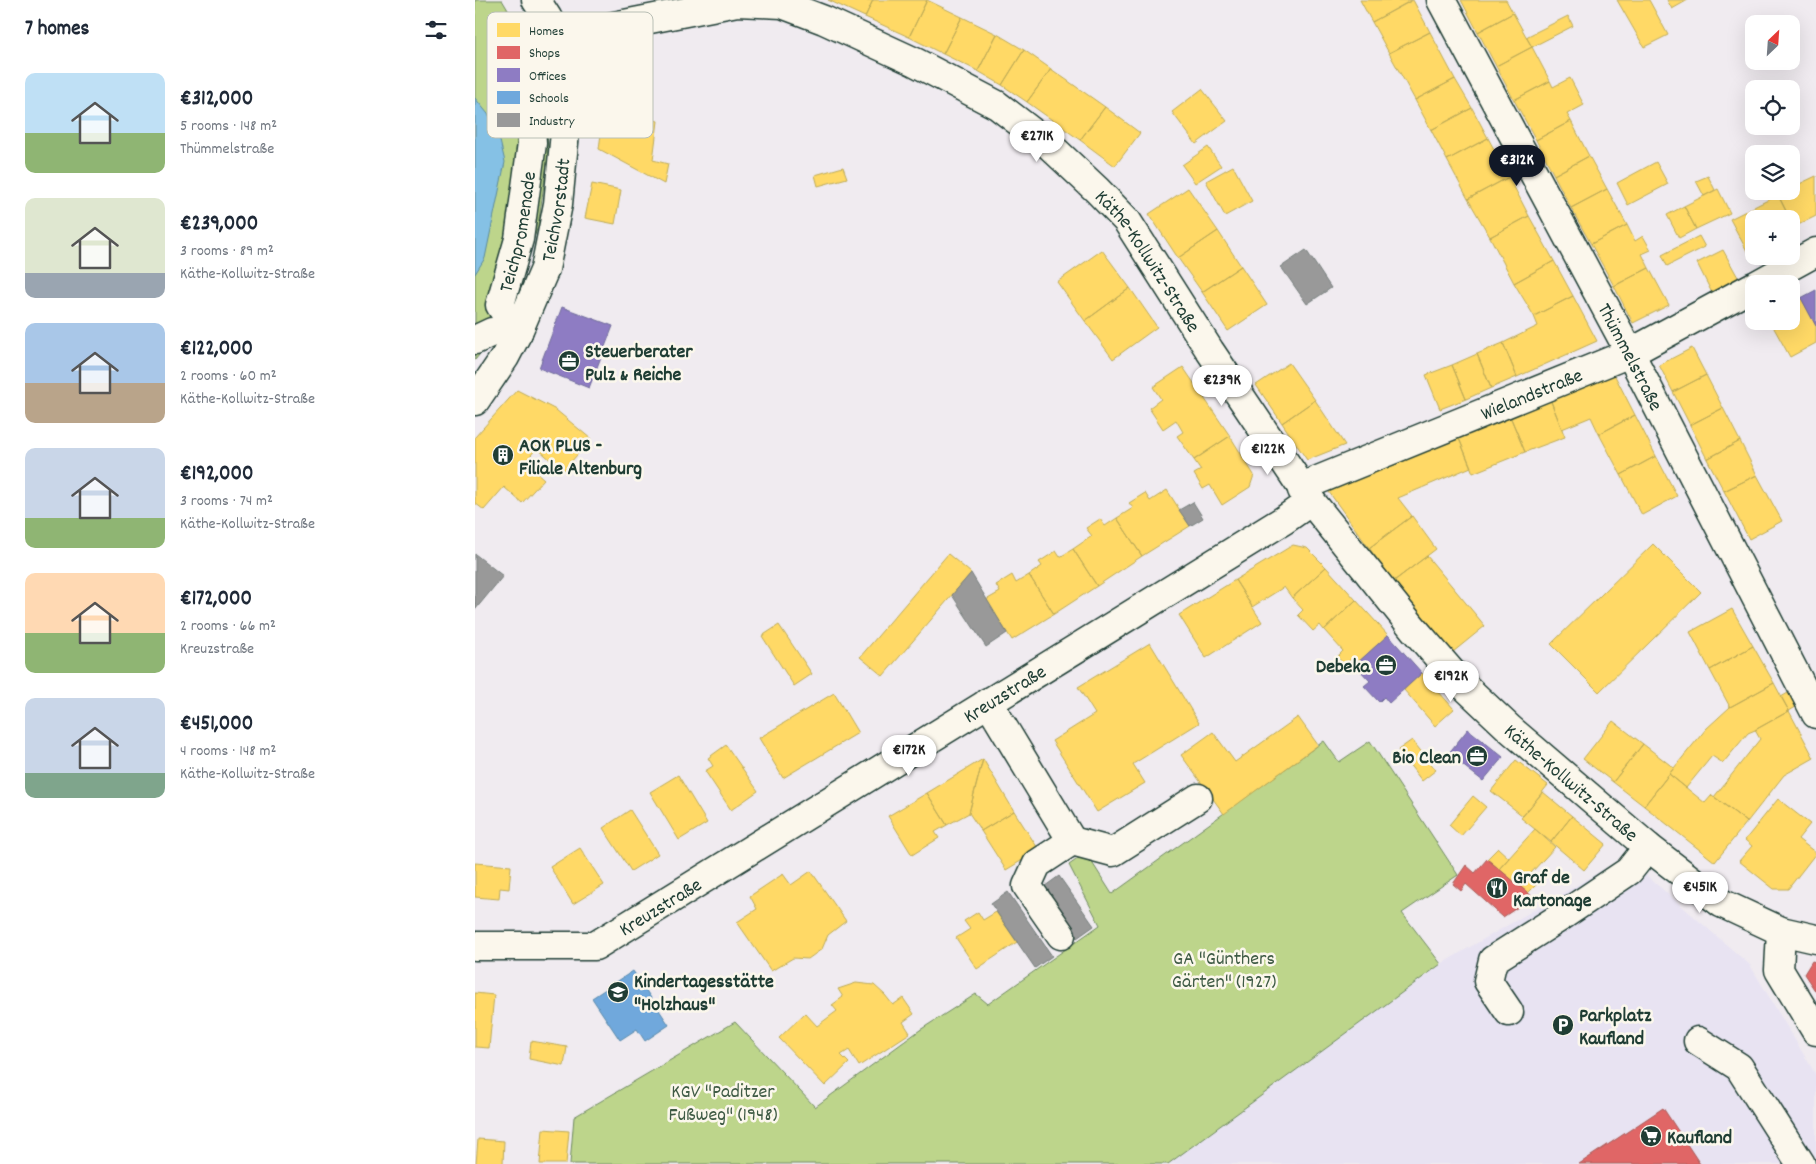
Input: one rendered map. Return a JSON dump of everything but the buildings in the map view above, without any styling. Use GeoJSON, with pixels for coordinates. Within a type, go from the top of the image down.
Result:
{"type":"FeatureCollection","features":[{"type":"Feature","properties":{"kind":"street","name":"Teichvorstadt"},"geometry":{"type":"LineString","coordinates":[[536,0],[544,12]]}},
{"type":"Feature","properties":{"kind":"street","name":"Thümmelstraße"},"geometry":{"type":"LineString","coordinates":[[1441,0],[1630,353],[1816,714]]}},
{"type":"Feature","properties":{"kind":"street","name":"Käthe-Kollwitz-Straße"},"geometry":{"type":"LineString","coordinates":[[653,18],[737,1],[782,4],[824,20],[915,62],[997,105],[1049,145],[1097,190],[1127,222],[1307,495],[1413,628],[1459,682],[1510,729],[1649,847],[1721,903],[1781,931],[1816,939]]}},
{"type":"Feature","properties":{"kind":"street","name":"Teichpromenade"},"geometry":{"type":"LineString","coordinates":[[518,332],[500,306],[519,239],[531,138]]}},
{"type":"Feature","properties":{"kind":"street","name":"Teichvorstadt"},"geometry":{"type":"LineString","coordinates":[[475,401],[505,357],[518,332],[545,268],[558,204],[564,138]]}},
{"type":"Feature","properties":{"kind":"street"},"geometry":{"type":"LineString","coordinates":[[1774,275],[1816,252]]}},
{"type":"Feature","properties":{"kind":"street","name":"Wielandstraße"},"geometry":{"type":"LineString","coordinates":[[1307,495],[1318,480],[1630,353],[1745,291]]}},
{"type":"Feature","properties":{"kind":"street"},"geometry":{"type":"LineString","coordinates":[[475,340],[492,332],[518,332]]}},
{"type":"Feature","properties":{"kind":"street","name":"Kreuzstraße"},"geometry":{"type":"LineString","coordinates":[[475,946],[595,946],[1284,520],[1307,495]]}},
{"type":"Feature","properties":{"kind":"street"},"geometry":{"type":"LineString","coordinates":[[988,702],[1072,841],[1113,852],[1198,798]]}},
{"type":"Feature","properties":{"kind":"street"},"geometry":{"type":"LineString","coordinates":[[1061,935],[1027,886],[1037,864],[1072,841]]}},
{"type":"Feature","properties":{"kind":"street"},"geometry":{"type":"LineString","coordinates":[[1509,1012],[1488,981],[1493,960],[1629,871],[1649,847]]}},
{"type":"Feature","properties":{"kind":"street"},"geometry":{"type":"LineString","coordinates":[[1781,931],[1779,970],[1816,1031]]}},
{"type":"Feature","properties":{"kind":"street"},"geometry":{"type":"LineString","coordinates":[[1698,1041],[1739,1067],[1801,1164]]}},
{"type":"Feature","properties":{"kind":"shaded area","name":"Parkplatz Kaufland"},"geometry":{"type":"Polygon","coordinates":[[[1625,857],[1750,965],[1816,1075],[1816,1164],[1168,1164],[1441,964],[1625,857]]]}},
{"type":"Feature","properties":{"kind":"green space"},"geometry":{"type":"Polygon","coordinates":[[[475,0],[502,0],[509,12],[487,12],[487,138],[547,138],[548,156],[538,226],[506,322],[475,360],[475,0]]]}},
{"type":"Feature","properties":{"kind":"green space","name":"GA \"Günthers Gärten\" (1927)"},"geometry":{"type":"Polygon","coordinates":[[[1324,741],[1339,762],[1370,741],[1458,875],[1402,913],[1441,964],[1168,1164],[570,1164],[574,1117],[735,1022],[815,1107],[920,1030],[976,994],[988,1004],[1100,925],[1069,865],[1086,853],[1112,894],[1324,741]]]}},
{"type":"Feature","properties":{"kind":"water"},"geometry":{"type":"Polygon","coordinates":[[[475,98],[487,113],[487,138],[499,138],[505,162],[485,258],[475,274],[475,98]]]}},
{"type":"Feature","properties":{"kind":"place","name":"Steuerberater Pulz & Reiche"},"geometry":{"type":"Point","coordinates":[569,361]}},
{"type":"Feature","properties":{"kind":"place","name":"AOK PLUS - Filiale Altenburg"},"geometry":{"type":"Point","coordinates":[503,455]}},
{"type":"Feature","properties":{"kind":"place","name":"Debeka"},"geometry":{"type":"Point","coordinates":[1386,665]}},
{"type":"Feature","properties":{"kind":"place","name":"Bio Clean"},"geometry":{"type":"Point","coordinates":[1477,756]}},
{"type":"Feature","properties":{"kind":"place","name":"Graf de Kartonage"},"geometry":{"type":"Point","coordinates":[1497,888]}},
{"type":"Feature","properties":{"kind":"place","name":"Kindertagesstätte \"Holzhaus\""},"geometry":{"type":"Point","coordinates":[618,992]}},
{"type":"Feature","properties":{"kind":"place","name":"Parkplatz Kaufland"},"geometry":{"type":"Point","coordinates":[1563,1025]}},
{"type":"Feature","properties":{"kind":"place","name":"Kaufland"},"geometry":{"type":"Point","coordinates":[1651,1136]}},
{"type":"Feature","properties":{"kind":"park label","name":"KGV \"Paditzer Fußweg\" (1948)"},"geometry":{"type":"Point","coordinates":[723,1102]}}]}
